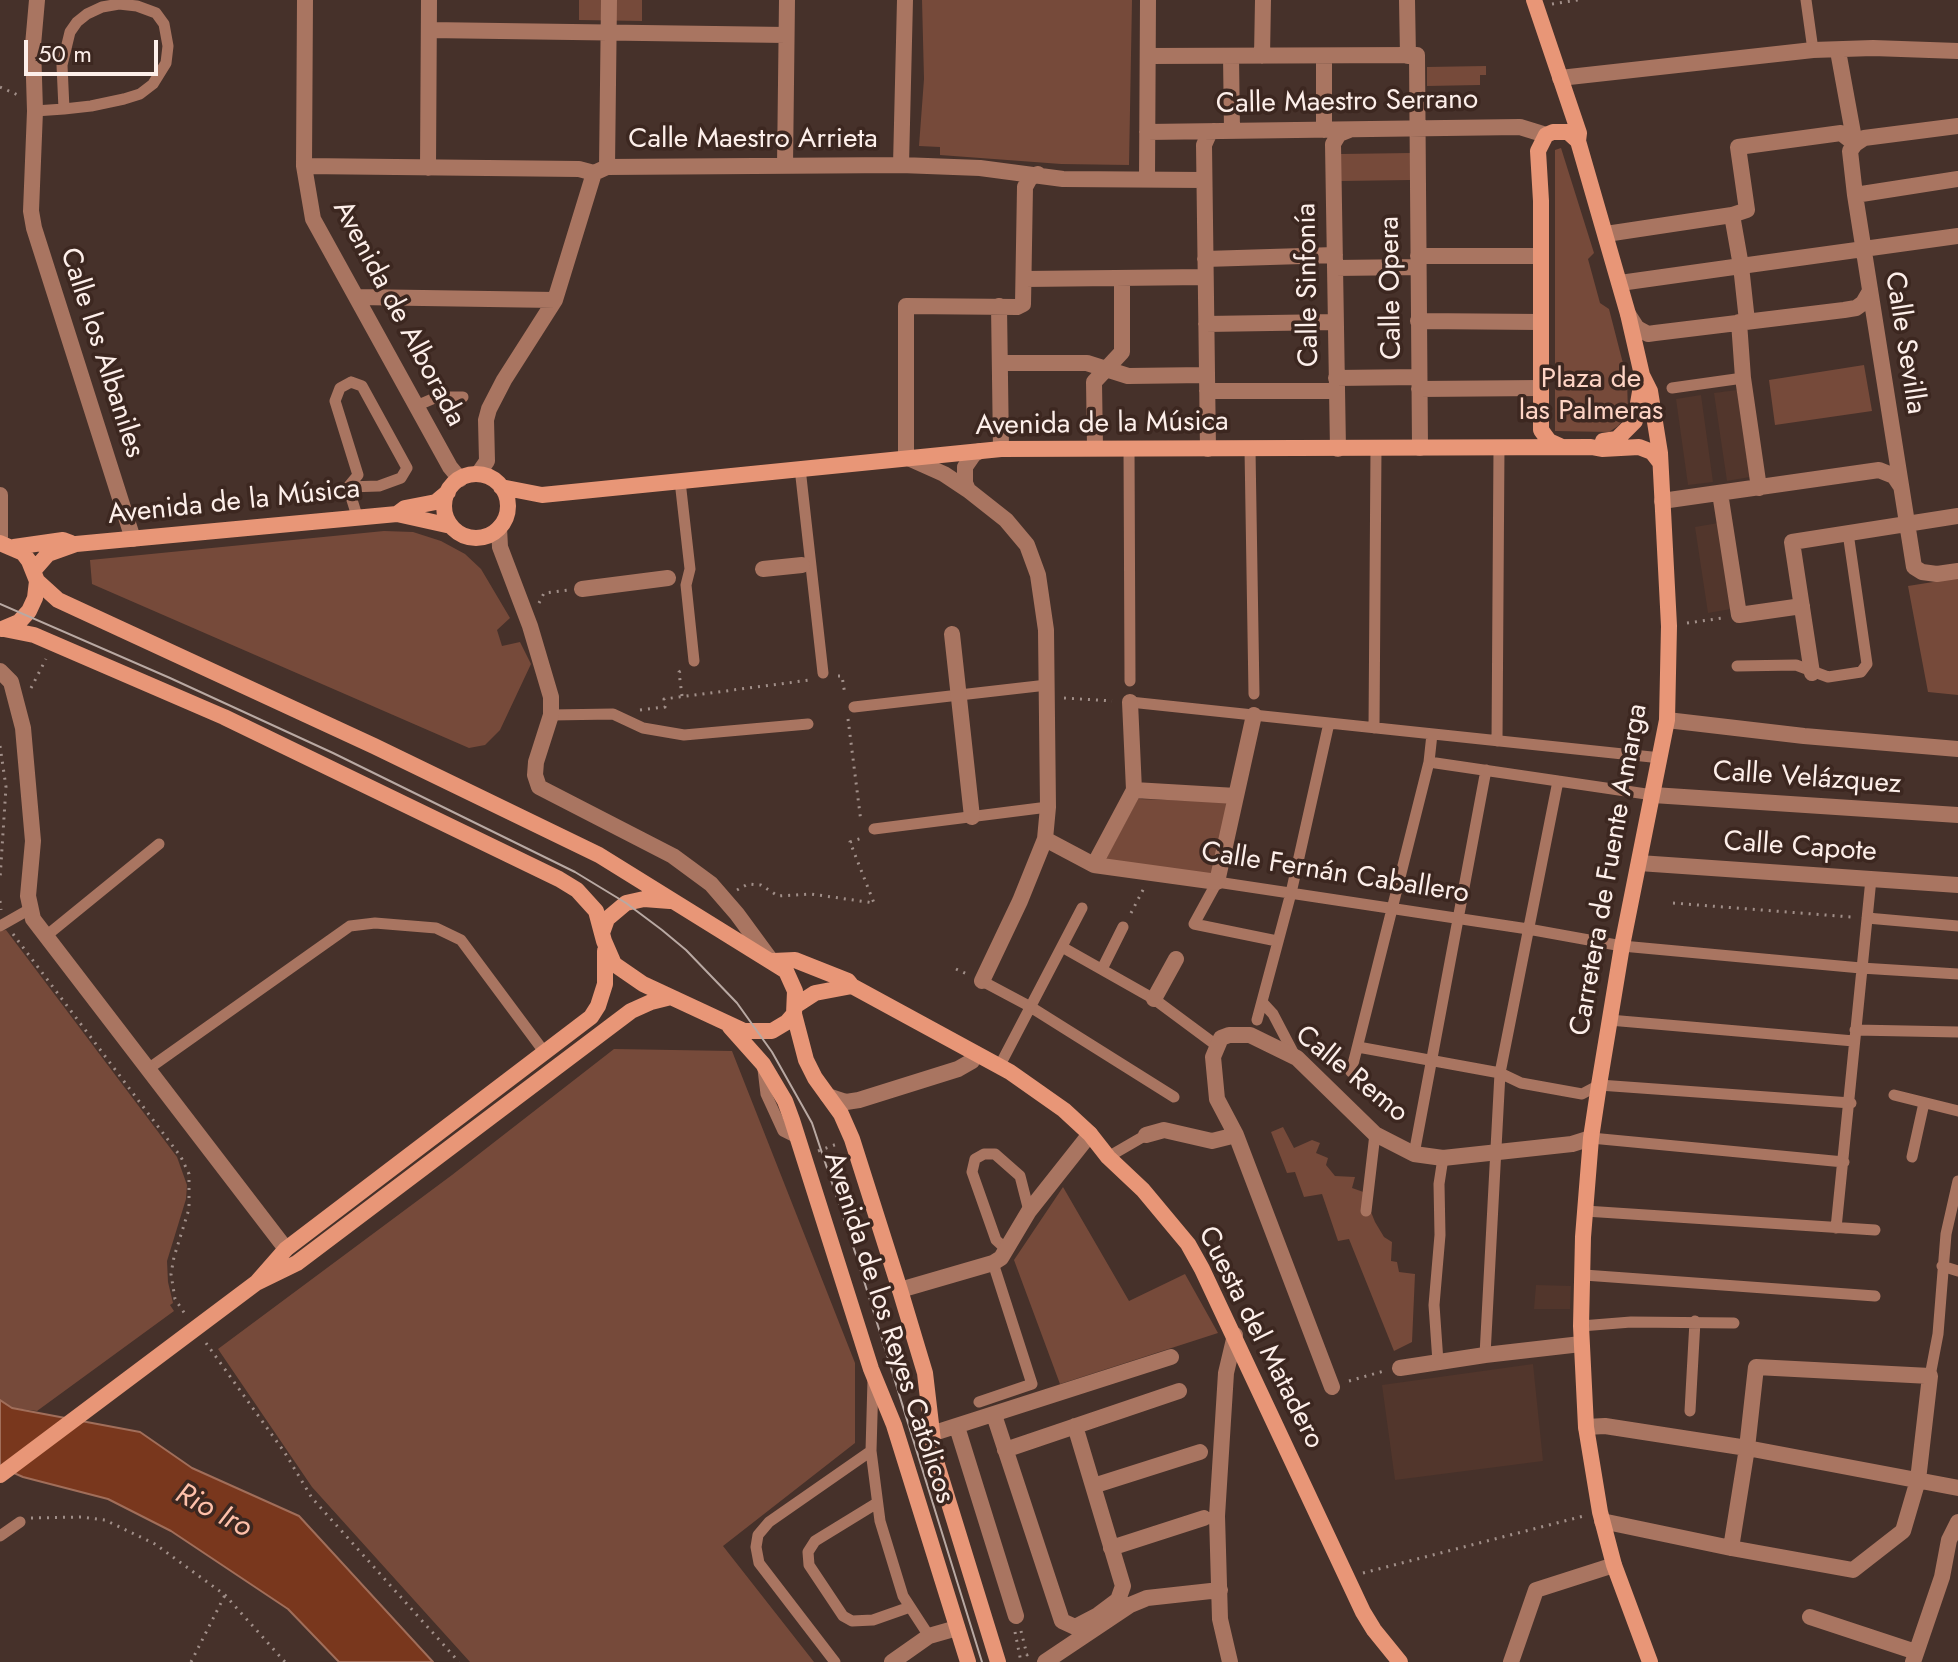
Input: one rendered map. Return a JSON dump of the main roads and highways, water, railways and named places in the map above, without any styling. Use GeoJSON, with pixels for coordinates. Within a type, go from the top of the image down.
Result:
{"type":"FeatureCollection","features":[{"type":"Feature","properties":{"kind":"water","name":"Rio Iro"},"geometry":{"type":"Polygon","coordinates":[[[0,1400],[12,1408],[140,1432],[192,1468],[299,1516],[433,1662],[339,1662],[288,1609],[171,1531],[108,1499],[23,1477],[0,1467],[0,1400]]]}},
{"type":"Feature","properties":{"kind":"tram line"},"geometry":{"type":"LineString","coordinates":[[0,604],[333,753],[575,872],[626,903],[662,930],[686,950],[737,1003],[772,1052],[812,1123],[982,1662]]}},
{"type":"Feature","properties":{"kind":"park label","name":"Plaza de las Palmeras"},"geometry":{"type":"Point","coordinates":[1591,396]}}]}
